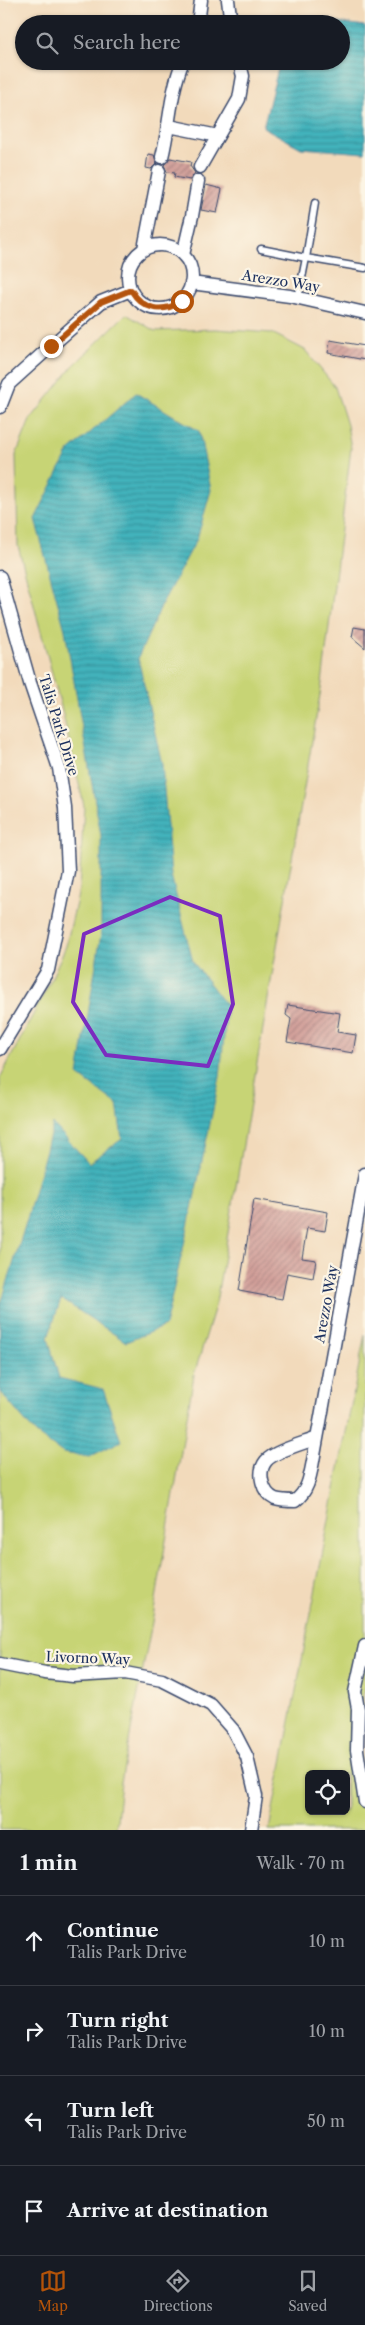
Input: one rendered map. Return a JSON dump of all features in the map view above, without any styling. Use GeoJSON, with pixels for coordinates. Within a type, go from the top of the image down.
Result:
{"type":"FeatureCollection","features":[{"type":"Feature","properties":{"kind":"street"},"geometry":{"type":"LineString","coordinates":[[199,15],[201,0]]}},
{"type":"Feature","properties":{"kind":"street"},"geometry":{"type":"LineString","coordinates":[[228,0],[230,15]]}},
{"type":"Feature","properties":{"kind":"street"},"geometry":{"type":"LineString","coordinates":[[162,157],[169,126],[175,81],[179,70]]}},
{"type":"Feature","properties":{"kind":"street"},"geometry":{"type":"LineString","coordinates":[[200,167],[239,99],[243,76],[241,70]]}},
{"type":"Feature","properties":{"kind":"street"},"geometry":{"type":"LineString","coordinates":[[169,126],[218,136]]}},
{"type":"Feature","properties":{"kind":"street"},"geometry":{"type":"LineString","coordinates":[[144,250],[159,170]]}},
{"type":"Feature","properties":{"kind":"street"},"geometry":{"type":"LineString","coordinates":[[183,255],[198,181]]}},
{"type":"Feature","properties":{"kind":"street"},"geometry":{"type":"LineString","coordinates":[[154,246],[164,246],[174,249],[183,255],[189,263],[191,283],[188,293],[182,301],[164,309],[144,305],[136,299],[131,290],[129,272],[137,255],[154,246]]}},
{"type":"Feature","properties":{"kind":"street","name":"Arezzo Way"},"geometry":{"type":"LineString","coordinates":[[191,283],[298,298],[365,313]]}},
{"type":"Feature","properties":{"kind":"street"},"geometry":{"type":"LineString","coordinates":[[0,407],[8,384],[101,302],[131,290]]}},
{"type":"Feature","properties":{"kind":"street","name":"Talis Park Drive"},"geometry":{"type":"LineString","coordinates":[[0,577],[30,683],[59,768],[65,808],[68,871],[48,970],[0,1049]]}},
{"type":"Feature","properties":{"kind":"street","name":"Arezzo Way"},"geometry":{"type":"LineString","coordinates":[[317,1438],[276,1454],[266,1461],[262,1471],[262,1481],[267,1492],[274,1498],[295,1501],[303,1495],[308,1485],[317,1438],[365,1174]]}},
{"type":"Feature","properties":{"kind":"street"},"geometry":{"type":"LineString","coordinates":[[365,1646],[354,1692],[358,1709],[357,1750],[365,1802]]}},
{"type":"Feature","properties":{"kind":"street","name":"Livorno Way"},"geometry":{"type":"LineString","coordinates":[[0,1664],[45,1673],[73,1676],[125,1673],[162,1680],[211,1705],[233,1730],[247,1757],[256,1796],[251,1830]]}},
{"type":"Feature","properties":{"kind":"street"},"geometry":{"type":"LineString","coordinates":[[358,1709],[365,1695]]}},
{"type":"Feature","properties":{"kind":"lane"},"geometry":{"type":"LineString","coordinates":[[298,298],[315,204]]}},
{"type":"Feature","properties":{"kind":"lane"},"geometry":{"type":"LineString","coordinates":[[261,249],[365,268]]}},
{"type":"Feature","properties":{"kind":"highlighted area"},"geometry":{"type":"Polygon","coordinates":[[[170,897],[220,916],[233,1004],[208,1066],[106,1055],[73,1002],[84,934],[170,897]]]}},
{"type":"Feature","properties":{"kind":"green space"},"geometry":{"type":"Polygon","coordinates":[[[126,314],[155,331],[215,329],[272,333],[305,350],[335,387],[347,425],[351,448],[322,683],[216,1303],[194,1375],[153,1617],[121,1782],[116,1830],[0,1830],[0,1078],[48,986],[66,946],[79,890],[84,806],[62,710],[18,546],[16,455],[30,420],[73,366],[126,314]]]}},
{"type":"Feature","properties":{"kind":"green space"},"geometry":{"type":"Polygon","coordinates":[[[365,1334],[365,1691],[363,1694],[359,1746],[365,1800],[365,1830],[269,1830],[365,1334]]]}},
{"type":"Feature","properties":{"kind":"water"},"geometry":{"type":"Polygon","coordinates":[[[350,24],[365,26],[365,153],[301,148],[263,127],[278,70],[350,70],[350,24]]]}},
{"type":"Feature","properties":{"kind":"water"},"geometry":{"type":"Polygon","coordinates":[[[136,393],[199,431],[211,490],[197,539],[164,600],[138,658],[162,764],[171,875],[193,962],[227,1006],[220,1077],[165,1326],[126,1342],[61,1299],[48,1338],[59,1378],[103,1389],[121,1441],[89,1457],[63,1453],[36,1434],[0,1392],[0,1307],[53,1124],[89,1163],[122,1139],[117,1104],[78,1075],[101,934],[101,836],[65,630],[35,519],[69,451],[136,393]]]}},
{"type":"Feature","properties":{"kind":"building"},"geometry":{"type":"Polygon","coordinates":[[[148,154],[154,155],[157,163],[151,169],[146,168],[148,154]]]}},
{"type":"Feature","properties":{"kind":"building"},"geometry":{"type":"Polygon","coordinates":[[[170,158],[191,162],[190,166],[195,173],[190,180],[174,177],[175,173],[167,172],[164,165],[170,158]]]}},
{"type":"Feature","properties":{"kind":"building"},"geometry":{"type":"Polygon","coordinates":[[[206,185],[222,189],[217,213],[201,210],[206,185]]]}},
{"type":"Feature","properties":{"kind":"building"},"geometry":{"type":"Polygon","coordinates":[[[330,340],[365,346],[365,360],[328,353],[330,340]]]}},
{"type":"Feature","properties":{"kind":"building"},"geometry":{"type":"Polygon","coordinates":[[[354,627],[365,629],[365,648],[352,637],[354,627]]]}},
{"type":"Feature","properties":{"kind":"building"},"geometry":{"type":"Polygon","coordinates":[[[288,1005],[340,1013],[337,1032],[356,1035],[353,1053],[287,1042],[291,1019],[286,1015],[288,1005]]]}},
{"type":"Feature","properties":{"kind":"building"},"geometry":{"type":"Polygon","coordinates":[[[254,1199],[328,1212],[325,1231],[307,1228],[302,1258],[316,1260],[313,1278],[287,1273],[282,1299],[239,1291],[254,1199]]]}},
{"type":"Feature","properties":{"kind":"route"},"geometry":{"type":"LineString","coordinates":[[51,346],[101,302],[131,290],[136,299],[153,309],[164,309],[182,301]]}}]}
